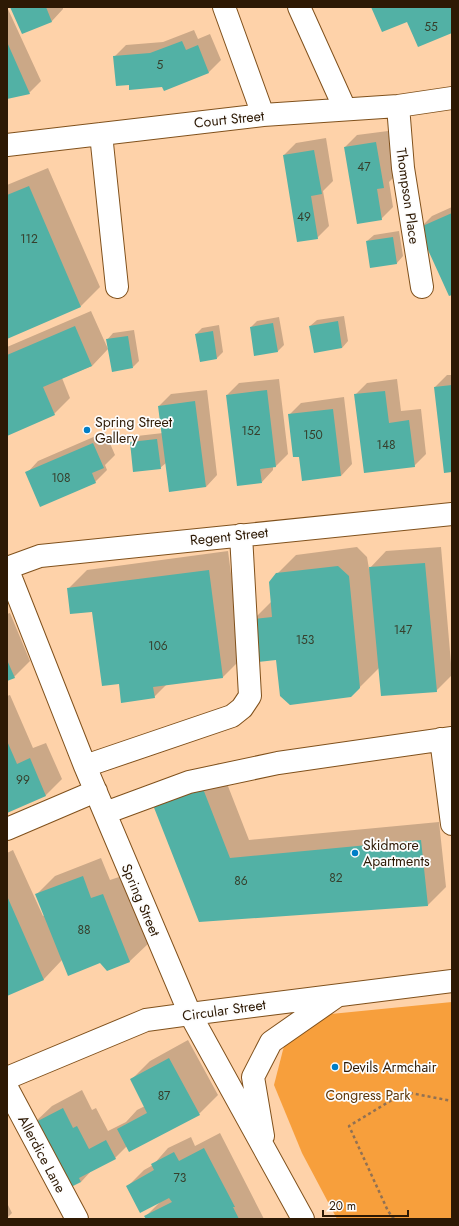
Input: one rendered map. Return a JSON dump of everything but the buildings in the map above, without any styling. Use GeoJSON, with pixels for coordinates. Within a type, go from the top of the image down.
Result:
{"type":"FeatureCollection","features":[{"type":"Feature","properties":{"kind":"street"},"geometry":{"type":"LineString","coordinates":[[224,7],[263,115]]}},
{"type":"Feature","properties":{"kind":"street"},"geometry":{"type":"LineString","coordinates":[[299,7],[345,110]]}},
{"type":"Feature","properties":{"kind":"street","name":"Court Street"},"geometry":{"type":"LineString","coordinates":[[7,145],[263,115],[398,106],[452,98]]}},
{"type":"Feature","properties":{"kind":"street","name":"Thompson Place"},"geometry":{"type":"LineString","coordinates":[[398,106],[402,168],[422,286]]}},
{"type":"Feature","properties":{"kind":"street"},"geometry":{"type":"LineString","coordinates":[[101,134],[117,287]]}},
{"type":"Feature","properties":{"kind":"street","name":"Regent Street"},"geometry":{"type":"LineString","coordinates":[[7,568],[40,556],[452,514]]}},
{"type":"Feature","properties":{"kind":"street"},"geometry":{"type":"LineString","coordinates":[[85,766],[232,716],[242,708],[250,696],[241,535]]}},
{"type":"Feature","properties":{"kind":"street","name":"Spring Street"},"geometry":{"type":"LineString","coordinates":[[7,568],[85,766],[190,1014],[266,1155],[303,1219]]}},
{"type":"Feature","properties":{"kind":"street"},"geometry":{"type":"LineString","coordinates":[[105,813],[189,782],[278,763],[447,739],[452,824]]}},
{"type":"Feature","properties":{"kind":"street"},"geometry":{"type":"LineString","coordinates":[[7,829],[96,790]]}},
{"type":"Feature","properties":{"kind":"street","name":"Circular Street"},"geometry":{"type":"LineString","coordinates":[[7,1078],[146,1020],[339,994],[452,981]]}},
{"type":"Feature","properties":{"kind":"street"},"geometry":{"type":"LineString","coordinates":[[266,1155],[253,1077],[271,1042],[339,994]]}},
{"type":"Feature","properties":{"kind":"street","name":"Allerdice Lane"},"geometry":{"type":"LineString","coordinates":[[7,1088],[77,1219]]}},
{"type":"Feature","properties":{"kind":"path"},"geometry":{"type":"LineString","coordinates":[[394,1219],[388,1211],[350,1126],[405,1092],[452,1101]]}},
{"type":"Feature","properties":{"kind":"green space","name":"Congress Park"},"geometry":{"type":"Polygon","coordinates":[[[452,1002],[452,1219],[337,1219],[302,1153],[274,1085],[284,1046],[304,1025],[331,1014],[452,1002]]]}},
{"type":"Feature","properties":{"kind":"place","name":"Spring Street Gallery"},"geometry":{"type":"Point","coordinates":[87,430]}},
{"type":"Feature","properties":{"kind":"place","name":"Skidmore Apartments"},"geometry":{"type":"Point","coordinates":[355,853]}},
{"type":"Feature","properties":{"kind":"place","name":"Devils Armchair"},"geometry":{"type":"Point","coordinates":[335,1067]}}]}
